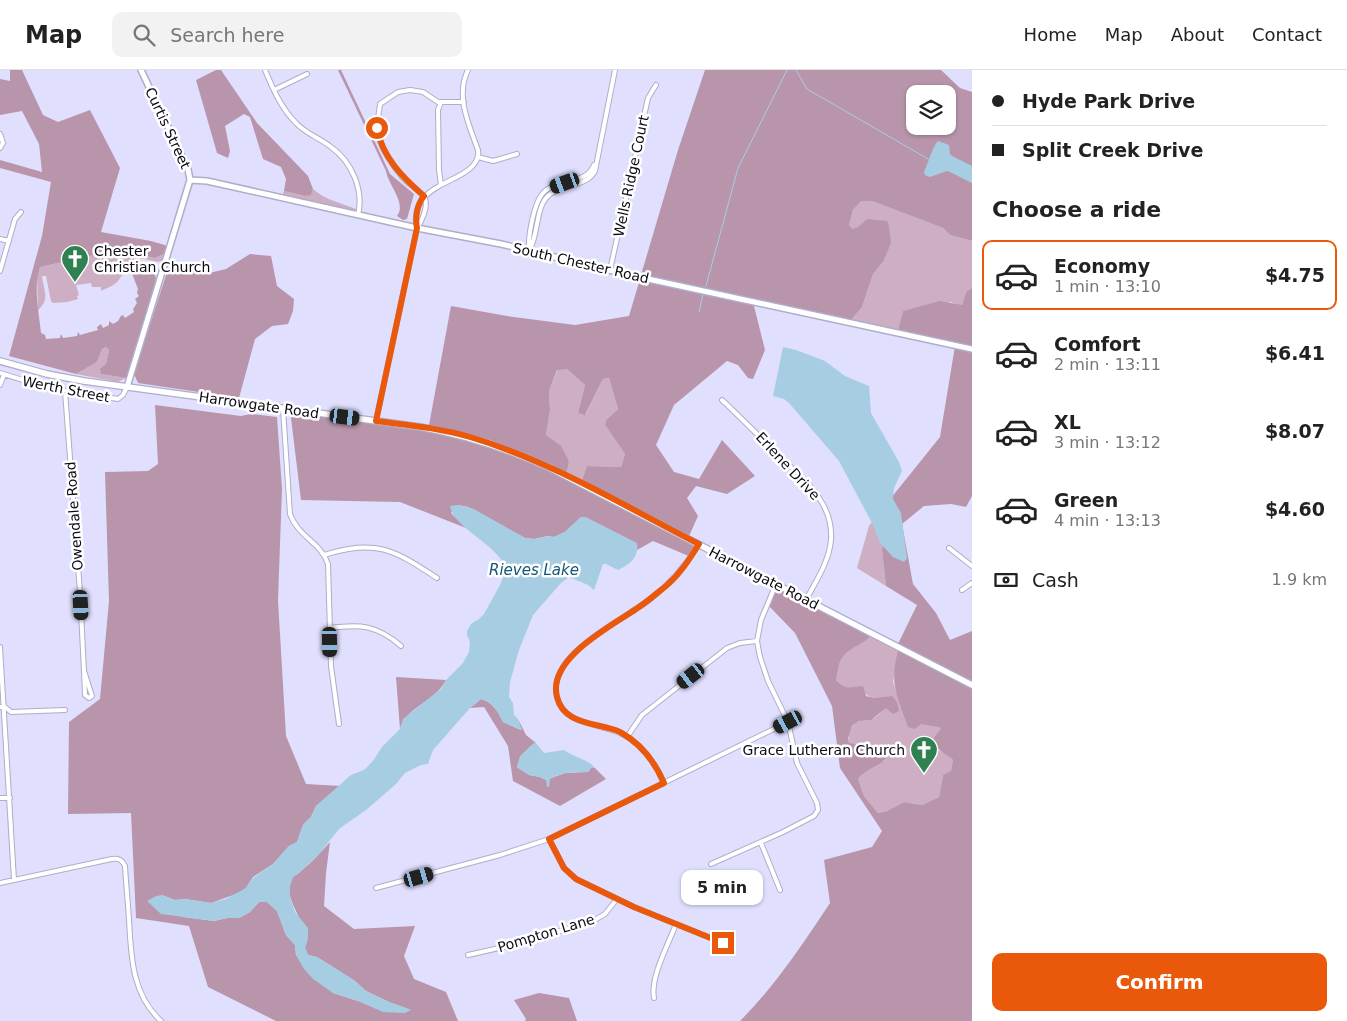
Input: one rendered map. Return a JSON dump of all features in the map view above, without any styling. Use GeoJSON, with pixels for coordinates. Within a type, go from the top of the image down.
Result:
{"type":"FeatureCollection","features":[{"type":"Feature","properties":{"kind":"main road","name":"Harrowgate Road"},"geometry":{"type":"LineString","coordinates":[[0,361],[52,375],[127,387],[443,431],[500,447],[550,468],[972,685]]}},
{"type":"Feature","properties":{"kind":"street","name":"Curtis Street"},"geometry":{"type":"LineString","coordinates":[[127,387],[190,180],[188,169],[140,70]]}},
{"type":"Feature","properties":{"kind":"street"},"geometry":{"type":"LineString","coordinates":[[264,70],[288,115],[303,130],[331,147],[351,169],[359,190],[360,206],[358,215]]}},
{"type":"Feature","properties":{"kind":"street"},"geometry":{"type":"LineString","coordinates":[[376,421],[417,228],[415,221],[420,200],[441,185],[468,170],[478,157],[478,150],[465,114],[464,83],[468,70]]}},
{"type":"Feature","properties":{"kind":"street"},"geometry":{"type":"LineString","coordinates":[[528,251],[528,242],[536,206],[541,195],[549,188],[588,174],[593,169],[598,156],[615,70]]}},
{"type":"Feature","properties":{"kind":"street"},"geometry":{"type":"LineString","coordinates":[[274,90],[307,74]]}},
{"type":"Feature","properties":{"kind":"street","name":"Wells Ridge Court"},"geometry":{"type":"LineString","coordinates":[[610,270],[648,98],[656,85]]}},
{"type":"Feature","properties":{"kind":"street"},"geometry":{"type":"LineString","coordinates":[[424,196],[410,185],[397,170],[378,136],[377,118],[380,104],[404,90],[419,91],[441,102],[464,102]]}},
{"type":"Feature","properties":{"kind":"street"},"geometry":{"type":"LineString","coordinates":[[441,102],[438,110],[441,185]]}},
{"type":"Feature","properties":{"kind":"street"},"geometry":{"type":"LineString","coordinates":[[0,134],[3,143],[0,148]]}},
{"type":"Feature","properties":{"kind":"street"},"geometry":{"type":"LineString","coordinates":[[478,157],[493,161],[517,154]]}},
{"type":"Feature","properties":{"kind":"street","name":"South Chester Road"},"geometry":{"type":"LineString","coordinates":[[190,180],[207,181],[972,349]]}},
{"type":"Feature","properties":{"kind":"street"},"geometry":{"type":"LineString","coordinates":[[0,271],[14,219],[21,212]]}},
{"type":"Feature","properties":{"kind":"street"},"geometry":{"type":"LineString","coordinates":[[0,238],[8,241]]}},
{"type":"Feature","properties":{"kind":"street"},"geometry":{"type":"LineString","coordinates":[[0,385],[2,374]]}},
{"type":"Feature","properties":{"kind":"street","name":"Werth Street"},"geometry":{"type":"LineString","coordinates":[[2,374],[49,388],[118,399],[123,395],[127,387]]}},
{"type":"Feature","properties":{"kind":"street","name":"Owendale Road"},"geometry":{"type":"LineString","coordinates":[[65,391],[80,592],[85,695],[89,698],[92,696],[84,672]]}},
{"type":"Feature","properties":{"kind":"street","name":"Erlene Drive"},"geometry":{"type":"LineString","coordinates":[[722,400],[811,486],[826,511],[831,532],[829,550],[824,567],[806,600]]}},
{"type":"Feature","properties":{"kind":"street"},"geometry":{"type":"LineString","coordinates":[[283,409],[290,514],[301,533],[318,547],[324,555],[329,570],[332,684],[340,724]]}},
{"type":"Feature","properties":{"kind":"street"},"geometry":{"type":"LineString","coordinates":[[664,783],[649,757],[627,737],[613,730],[569,716],[561,707],[556,690],[559,672],[568,661],[600,632],[648,601],[673,580],[684,568],[699,544]]}},
{"type":"Feature","properties":{"kind":"street"},"geometry":{"type":"LineString","coordinates":[[324,555],[358,548],[381,548],[398,554],[437,578]]}},
{"type":"Feature","properties":{"kind":"street"},"geometry":{"type":"LineString","coordinates":[[949,548],[972,566]]}},
{"type":"Feature","properties":{"kind":"street"},"geometry":{"type":"LineString","coordinates":[[962,590],[972,583]]}},
{"type":"Feature","properties":{"kind":"street"},"geometry":{"type":"LineString","coordinates":[[711,864],[761,843],[816,814],[818,810],[817,803],[797,763],[788,722],[764,670],[757,641],[761,620],[776,584]]}},
{"type":"Feature","properties":{"kind":"street"},"geometry":{"type":"LineString","coordinates":[[330,628],[370,627],[384,632],[401,646]]}},
{"type":"Feature","properties":{"kind":"street"},"geometry":{"type":"LineString","coordinates":[[627,737],[642,715],[727,648],[740,643],[757,641]]}},
{"type":"Feature","properties":{"kind":"street"},"geometry":{"type":"LineString","coordinates":[[0,647],[2,707],[10,798],[14,880]]}},
{"type":"Feature","properties":{"kind":"street"},"geometry":{"type":"LineString","coordinates":[[2,707],[11,712],[64,710]]}},
{"type":"Feature","properties":{"kind":"street"},"geometry":{"type":"LineString","coordinates":[[376,888],[500,855],[549,839],[788,722]]}},
{"type":"Feature","properties":{"kind":"street"},"geometry":{"type":"LineString","coordinates":[[0,798],[10,798]]}},
{"type":"Feature","properties":{"kind":"street"},"geometry":{"type":"LineString","coordinates":[[549,839],[564,868],[570,875],[590,887],[723,943]]}},
{"type":"Feature","properties":{"kind":"street"},"geometry":{"type":"LineString","coordinates":[[761,843],[780,890]]}},
{"type":"Feature","properties":{"kind":"street"},"geometry":{"type":"LineString","coordinates":[[0,883],[115,858],[124,863],[130,946],[134,973],[138,989],[146,1004],[161,1021]]}},
{"type":"Feature","properties":{"kind":"street","name":"Pompton Lane"},"geometry":{"type":"LineString","coordinates":[[468,955],[517,944],[593,921],[605,914],[617,899]]}},
{"type":"Feature","properties":{"kind":"street"},"geometry":{"type":"LineString","coordinates":[[654,998],[653,988],[676,924]]}},
{"type":"Feature","properties":{"kind":"shaded area"},"geometry":{"type":"Polygon","coordinates":[[[10,70],[22,70],[43,115],[58,122],[90,110],[120,168],[101,232],[168,246],[166,253],[155,258],[136,254],[108,252],[40,267],[37,282],[37,299],[41,333],[45,335],[46,339],[60,338],[61,334],[63,338],[77,336],[78,332],[80,335],[98,330],[97,327],[101,324],[103,328],[109,325],[109,321],[113,324],[123,315],[125,318],[134,312],[133,309],[137,303],[135,299],[139,296],[131,271],[138,268],[155,274],[156,280],[126,378],[101,374],[100,369],[106,364],[109,350],[106,347],[102,349],[97,362],[76,374],[9,356],[42,236],[51,182],[0,168],[0,160],[42,172],[39,144],[22,111],[0,115],[0,79],[10,81],[10,70]]]}},
{"type":"Feature","properties":{"kind":"shaded area"},"geometry":{"type":"Polygon","coordinates":[[[216,70],[221,70],[257,123],[308,176],[313,189],[311,195],[305,196],[284,191],[286,179],[281,167],[263,159],[250,117],[244,114],[225,126],[230,151],[228,158],[217,153],[196,80],[216,70]]]}},
{"type":"Feature","properties":{"kind":"shaded area"},"geometry":{"type":"Polygon","coordinates":[[[338,70],[341,70],[390,174],[414,194],[407,219],[403,220],[397,216],[400,205],[398,200],[338,70]]]}},
{"type":"Feature","properties":{"kind":"shaded area"},"geometry":{"type":"Polygon","coordinates":[[[705,70],[941,70],[960,88],[972,92],[972,241],[950,235],[943,228],[872,201],[861,201],[853,210],[849,225],[853,229],[867,219],[887,221],[891,243],[883,262],[873,274],[862,307],[851,320],[641,275],[678,150],[705,70]]]}},
{"type":"Feature","properties":{"kind":"shaded area"},"geometry":{"type":"Polygon","coordinates":[[[313,189],[335,202],[354,208],[361,213],[282,196],[284,191],[305,196],[311,194],[313,189]]]}},
{"type":"Feature","properties":{"kind":"shaded area"},"geometry":{"type":"Polygon","coordinates":[[[861,201],[872,201],[943,228],[950,235],[972,241],[972,288],[966,292],[962,305],[959,306],[951,302],[903,311],[898,330],[851,320],[862,307],[873,274],[883,262],[867,219],[858,228],[853,229],[849,225],[853,210],[861,201]]]}},
{"type":"Feature","properties":{"kind":"shaded area"},"geometry":{"type":"Polygon","coordinates":[[[108,252],[136,254],[155,258],[166,253],[162,261],[159,262],[139,259],[131,262],[117,282],[101,291],[101,287],[92,287],[91,283],[76,285],[79,295],[77,296],[78,299],[67,302],[53,303],[51,301],[46,276],[42,276],[45,299],[38,310],[37,274],[40,267],[108,252]]]}},
{"type":"Feature","properties":{"kind":"shaded area"},"geometry":{"type":"Polygon","coordinates":[[[250,254],[271,256],[277,286],[294,299],[293,311],[288,324],[272,326],[255,339],[239,398],[138,383],[134,374],[169,266],[205,274],[226,269],[250,254]]]}},
{"type":"Feature","properties":{"kind":"shaded area"},"geometry":{"type":"Polygon","coordinates":[[[640,279],[753,302],[765,350],[753,379],[748,378],[738,365],[727,361],[674,405],[656,445],[674,472],[699,479],[722,440],[755,476],[727,494],[696,486],[687,498],[698,516],[689,536],[582,480],[587,466],[621,467],[625,454],[605,425],[606,420],[618,409],[609,378],[603,379],[585,415],[578,413],[585,385],[567,369],[557,370],[549,391],[550,410],[546,435],[561,446],[569,461],[567,472],[490,440],[429,425],[451,306],[575,325],[629,316],[640,279]]]}},
{"type":"Feature","properties":{"kind":"shaded area"},"geometry":{"type":"Polygon","coordinates":[[[972,288],[972,346],[898,330],[903,311],[940,301],[962,305],[966,292],[972,288]]]}},
{"type":"Feature","properties":{"kind":"shaded area"},"geometry":{"type":"Polygon","coordinates":[[[955,346],[972,350],[972,496],[966,507],[951,504],[924,506],[902,524],[913,584],[936,613],[950,640],[972,631],[972,681],[898,644],[917,605],[886,586],[882,550],[891,498],[940,437],[955,346]]]}},
{"type":"Feature","properties":{"kind":"shaded area"},"geometry":{"type":"Polygon","coordinates":[[[106,347],[109,350],[106,364],[101,374],[126,378],[118,382],[76,374],[97,362],[102,349],[106,347]]]}},
{"type":"Feature","properties":{"kind":"shaded area"},"geometry":{"type":"Polygon","coordinates":[[[558,369],[567,369],[585,385],[578,413],[586,414],[603,379],[609,378],[618,409],[606,420],[605,425],[625,454],[621,467],[587,466],[582,480],[567,472],[569,461],[546,435],[550,410],[549,391],[558,369]]]}},
{"type":"Feature","properties":{"kind":"shaded area"},"geometry":{"type":"Polygon","coordinates":[[[155,405],[241,416],[251,414],[277,417],[282,489],[278,600],[286,736],[306,784],[340,786],[316,806],[311,817],[303,825],[297,842],[289,846],[273,864],[253,877],[246,888],[239,893],[211,903],[185,899],[175,900],[162,895],[184,917],[214,921],[239,918],[250,912],[259,902],[267,902],[277,911],[286,935],[295,945],[296,955],[333,993],[358,1001],[411,1010],[366,991],[355,981],[317,957],[308,955],[305,948],[304,929],[292,902],[289,885],[293,877],[309,864],[330,842],[324,906],[354,929],[415,926],[404,956],[414,979],[446,992],[458,1021],[276,1021],[208,987],[189,926],[136,918],[131,813],[68,814],[69,722],[100,699],[109,601],[105,472],[148,471],[158,464],[155,405]]]}},
{"type":"Feature","properties":{"kind":"shaded area"},"geometry":{"type":"Polygon","coordinates":[[[290,410],[443,431],[530,459],[699,544],[691,557],[653,541],[637,550],[636,543],[585,517],[581,517],[565,532],[554,537],[548,536],[534,539],[525,538],[468,507],[458,505],[451,513],[466,528],[400,502],[301,500],[290,410]]]}},
{"type":"Feature","properties":{"kind":"shaded area"},"geometry":{"type":"Polygon","coordinates":[[[877,516],[885,537],[882,550],[886,586],[857,568],[869,526],[877,516]]]}},
{"type":"Feature","properties":{"kind":"shaded area"},"geometry":{"type":"Polygon","coordinates":[[[776,584],[873,634],[844,656],[839,664],[836,680],[845,687],[863,686],[866,696],[875,698],[892,696],[897,702],[899,711],[893,714],[886,708],[871,720],[859,721],[852,726],[848,738],[849,743],[870,746],[888,755],[882,762],[865,772],[858,779],[864,796],[878,813],[887,811],[904,802],[922,805],[939,797],[943,775],[951,771],[953,760],[933,743],[935,736],[941,729],[939,727],[921,724],[915,729],[908,727],[895,688],[894,670],[899,647],[972,685],[972,1021],[740,1021],[777,979],[830,903],[824,860],[872,847],[882,831],[840,768],[832,706],[795,633],[767,604],[776,584]]]}},
{"type":"Feature","properties":{"kind":"shaded area"},"geometry":{"type":"Polygon","coordinates":[[[873,634],[899,647],[893,682],[908,726],[930,724],[942,729],[935,736],[937,750],[946,753],[953,760],[951,772],[943,775],[939,797],[922,805],[904,802],[887,811],[878,813],[864,796],[858,779],[861,774],[885,760],[863,744],[849,743],[849,737],[850,730],[857,722],[869,720],[879,715],[892,696],[881,698],[869,696],[857,687],[845,687],[836,680],[839,664],[844,656],[873,634]]]}},
{"type":"Feature","properties":{"kind":"shaded area"},"geometry":{"type":"Polygon","coordinates":[[[396,677],[446,680],[435,693],[408,715],[400,729],[396,677]]]}},
{"type":"Feature","properties":{"kind":"shaded area"},"geometry":{"type":"Polygon","coordinates":[[[481,699],[492,705],[503,722],[521,730],[518,719],[526,735],[536,743],[524,753],[517,767],[529,775],[546,780],[565,773],[588,772],[591,768],[595,768],[606,779],[560,806],[513,781],[508,746],[484,707],[470,708],[481,699]]]}},
{"type":"Feature","properties":{"kind":"shaded area"},"geometry":{"type":"Polygon","coordinates":[[[539,993],[569,998],[577,1021],[525,1021],[526,1019],[514,1000],[539,993]]]}},
{"type":"Feature","properties":{"kind":"water"},"geometry":{"type":"Polygon","coordinates":[[[938,141],[949,145],[952,156],[972,166],[972,183],[947,171],[930,177],[925,175],[924,172],[932,150],[938,141]]]}},
{"type":"Feature","properties":{"kind":"water"},"geometry":{"type":"Polygon","coordinates":[[[783,347],[825,361],[845,376],[869,386],[871,413],[899,462],[902,471],[894,488],[893,499],[901,513],[907,558],[904,562],[893,557],[880,543],[872,523],[839,461],[789,403],[784,399],[773,396],[783,347]]]}},
{"type":"Feature","properties":{"kind":"water","name":"Rieves Lake"},"geometry":{"type":"Polygon","coordinates":[[[458,505],[474,509],[525,538],[534,539],[548,536],[554,537],[565,532],[581,517],[585,517],[637,543],[637,553],[633,560],[618,570],[603,564],[594,590],[588,585],[569,577],[561,583],[533,615],[519,650],[510,682],[509,697],[513,703],[514,715],[518,719],[522,730],[503,722],[492,705],[481,699],[470,708],[433,750],[428,764],[421,765],[405,773],[396,784],[366,810],[339,829],[319,854],[293,877],[290,886],[290,897],[295,912],[308,928],[308,939],[305,948],[308,955],[317,957],[355,981],[366,991],[411,1010],[405,1013],[383,1012],[333,993],[313,979],[304,969],[296,955],[295,945],[286,935],[277,911],[267,902],[259,902],[250,912],[239,918],[214,921],[161,914],[147,901],[162,895],[175,900],[185,899],[211,903],[226,899],[246,888],[253,878],[273,864],[289,846],[297,842],[303,825],[311,817],[316,806],[351,775],[364,770],[373,761],[382,747],[400,729],[403,719],[442,688],[446,680],[463,663],[469,652],[470,642],[467,631],[471,624],[484,614],[504,575],[504,564],[492,550],[455,517],[450,506],[458,505]]]}},
{"type":"Feature","properties":{"kind":"water"},"geometry":{"type":"Polygon","coordinates":[[[535,742],[544,753],[564,750],[588,762],[595,768],[591,768],[588,772],[559,775],[550,779],[549,787],[547,787],[546,780],[529,775],[517,767],[520,756],[535,742]]]}},
{"type":"Feature","properties":{"kind":"waterway"},"geometry":{"type":"LineString","coordinates":[[706,286],[738,168],[787,70]]}},
{"type":"Feature","properties":{"kind":"waterway"},"geometry":{"type":"LineString","coordinates":[[796,70],[807,89],[930,160]]}},
{"type":"Feature","properties":{"kind":"waterway"},"geometry":{"type":"LineString","coordinates":[[699,312],[703,294]]}},
{"type":"Feature","properties":{"kind":"place","name":"Chester Christian Church"},"geometry":{"type":"Point","coordinates":[75,283]}},
{"type":"Feature","properties":{"kind":"place","name":"Grace Lutheran Church"},"geometry":{"type":"Point","coordinates":[924,774]}},
{"type":"Feature","properties":{"kind":"route"},"geometry":{"type":"LineString","coordinates":[[377,128],[378,136],[397,170],[410,185],[424,196],[420,200],[415,221],[417,228],[376,421],[443,431],[500,447],[550,468],[699,544],[681,572],[673,580],[648,601],[600,632],[576,653],[559,672],[556,684],[558,702],[569,716],[620,732],[649,757],[660,773],[664,783],[567,832],[549,839],[564,868],[576,879],[595,890],[634,907],[723,943]]}}]}
